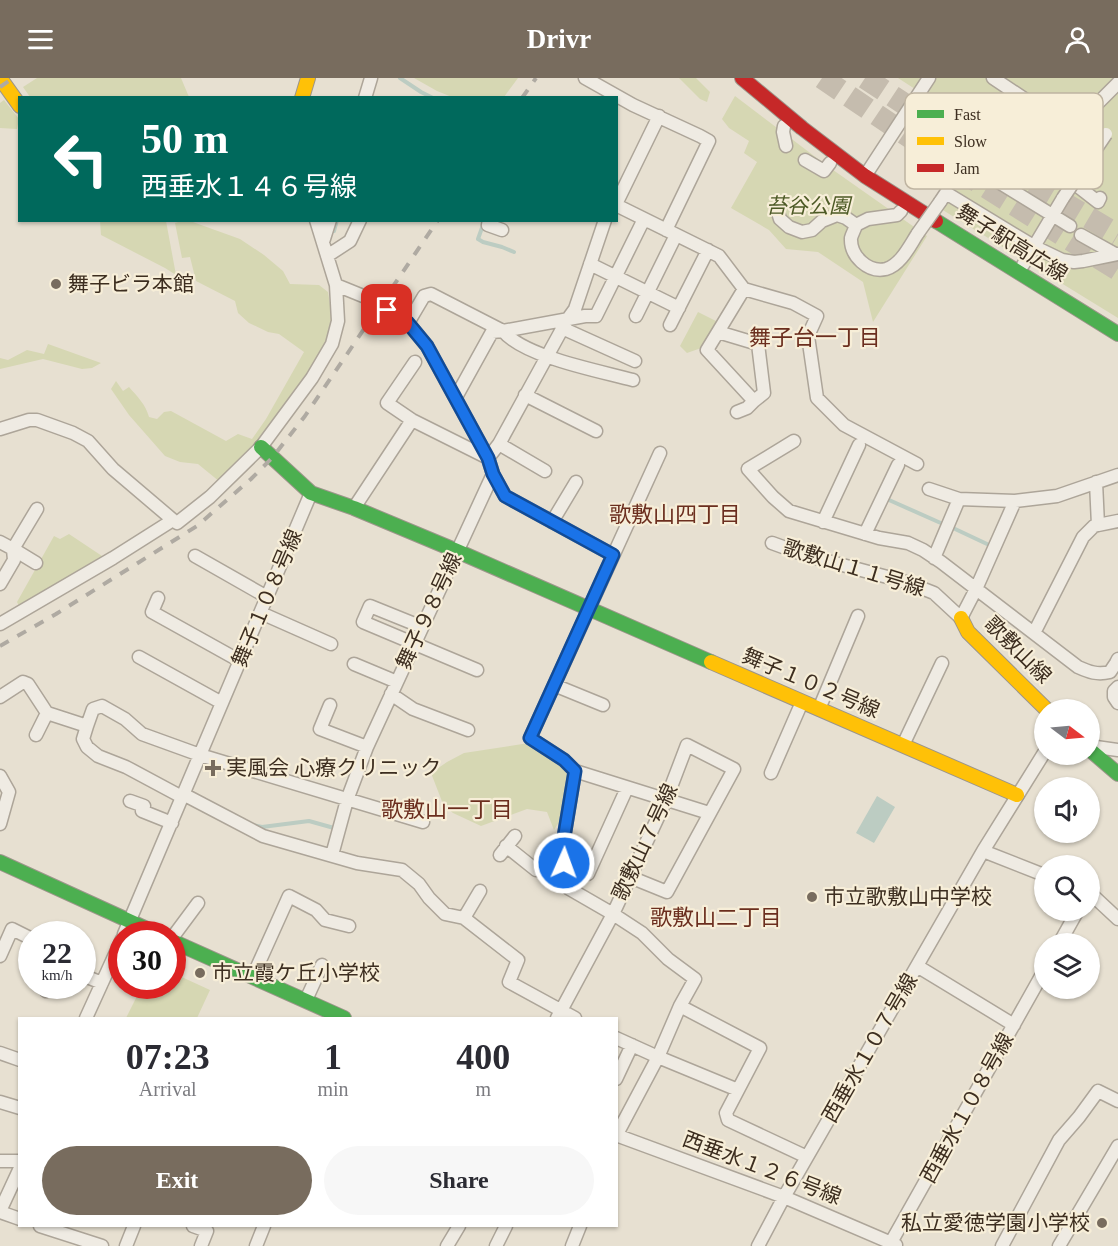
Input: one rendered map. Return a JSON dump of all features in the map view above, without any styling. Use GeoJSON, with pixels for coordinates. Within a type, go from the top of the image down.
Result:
{"type":"FeatureCollection","features":[{"type":"Feature","properties":{"kind":"street"},"geometry":{"type":"LineString","coordinates":[[0,78],[18,103]]}},
{"type":"Feature","properties":{"kind":"street"},"geometry":{"type":"LineString","coordinates":[[303,96],[308,78]]}},
{"type":"Feature","properties":{"kind":"street"},"geometry":{"type":"LineString","coordinates":[[366,96],[371,78]]}},
{"type":"Feature","properties":{"kind":"street"},"geometry":{"type":"LineString","coordinates":[[585,78],[617,96]]}},
{"type":"Feature","properties":{"kind":"street","name":"舞子駅高広線"},"geometry":{"type":"LineString","coordinates":[[742,78],[864,176],[1118,334]]}},
{"type":"Feature","properties":{"kind":"street"},"geometry":{"type":"LineString","coordinates":[[919,93],[929,78]]}},
{"type":"Feature","properties":{"kind":"street"},"geometry":{"type":"LineString","coordinates":[[993,78],[1010,83]]}},
{"type":"Feature","properties":{"kind":"street"},"geometry":{"type":"LineString","coordinates":[[1103,98],[1118,83]]}},
{"type":"Feature","properties":{"kind":"street"},"geometry":{"type":"LineString","coordinates":[[618,97],[709,141],[636,316]]}},
{"type":"Feature","properties":{"kind":"street"},"geometry":{"type":"LineString","coordinates":[[864,176],[905,114]]}},
{"type":"Feature","properties":{"kind":"street"},"geometry":{"type":"LineString","coordinates":[[618,201],[659,117]]}},
{"type":"Feature","properties":{"kind":"street"},"geometry":{"type":"LineString","coordinates":[[784,126],[786,146]]}},
{"type":"Feature","properties":{"kind":"street"},"geometry":{"type":"LineString","coordinates":[[1103,137],[1106,134]]}},
{"type":"Feature","properties":{"kind":"street"},"geometry":{"type":"LineString","coordinates":[[805,160],[825,171],[830,163]]}},
{"type":"Feature","properties":{"kind":"street"},"geometry":{"type":"LineString","coordinates":[[1010,189],[1070,226]]}},
{"type":"Feature","properties":{"kind":"street"},"geometry":{"type":"LineString","coordinates":[[1023,265],[1069,189]]}},
{"type":"Feature","properties":{"kind":"street"},"geometry":{"type":"LineString","coordinates":[[1081,189],[1098,202],[1100,198]]}},
{"type":"Feature","properties":{"kind":"street"},"geometry":{"type":"LineString","coordinates":[[901,211],[897,215],[868,219],[856,225],[851,238],[853,250],[858,260],[865,266],[886,269],[897,263],[946,193],[1035,247],[1062,260],[1074,262],[1116,254]]}},
{"type":"Feature","properties":{"kind":"street"},"geometry":{"type":"LineString","coordinates":[[618,206],[719,256],[744,289],[793,303],[817,316],[808,336],[817,398],[844,425],[917,464]]}},
{"type":"Feature","properties":{"kind":"street"},"geometry":{"type":"LineString","coordinates":[[777,209],[780,219],[789,227],[802,232],[812,230],[822,221],[837,215],[856,225]]}},
{"type":"Feature","properties":{"kind":"street"},"geometry":{"type":"LineString","coordinates":[[456,397],[492,332],[565,324],[585,316],[596,316],[644,219]]}},
{"type":"Feature","properties":{"kind":"street"},"geometry":{"type":"LineString","coordinates":[[0,429],[29,420],[37,420],[73,433],[88,441],[113,469],[177,523],[210,497],[261,447],[312,378],[332,344],[338,321],[336,285],[317,222]]}},
{"type":"Feature","properties":{"kind":"street"},"geometry":{"type":"LineString","coordinates":[[323,243],[329,222]]}},
{"type":"Feature","properties":{"kind":"street"},"geometry":{"type":"LineString","coordinates":[[327,256],[350,241],[359,222]]}},
{"type":"Feature","properties":{"kind":"street"},"geometry":{"type":"LineString","coordinates":[[489,222],[488,225],[502,230]]}},
{"type":"Feature","properties":{"kind":"street"},"geometry":{"type":"LineString","coordinates":[[488,458],[499,444],[575,309],[604,222]]}},
{"type":"Feature","properties":{"kind":"street"},"geometry":{"type":"LineString","coordinates":[[1081,234],[1116,254]]}},
{"type":"Feature","properties":{"kind":"street"},"geometry":{"type":"LineString","coordinates":[[670,325],[708,250]]}},
{"type":"Feature","properties":{"kind":"street"},"geometry":{"type":"LineString","coordinates":[[590,264],[679,308]]}},
{"type":"Feature","properties":{"kind":"street"},"geometry":{"type":"LineString","coordinates":[[336,285],[368,298]]}},
{"type":"Feature","properties":{"kind":"street"},"geometry":{"type":"LineString","coordinates":[[744,289],[707,350],[754,401]]}},
{"type":"Feature","properties":{"kind":"street"},"geometry":{"type":"LineString","coordinates":[[408,323],[424,296],[431,294],[503,331],[509,338],[546,357],[633,380]]}},
{"type":"Feature","properties":{"kind":"street"},"geometry":{"type":"LineString","coordinates":[[387,310],[408,323],[427,346],[488,458],[493,474],[505,496],[613,555]]}},
{"type":"Feature","properties":{"kind":"street"},"geometry":{"type":"LineString","coordinates":[[565,324],[635,361]]}},
{"type":"Feature","properties":{"kind":"street"},"geometry":{"type":"LineString","coordinates":[[718,332],[758,344],[764,393],[747,408],[737,412]]}},
{"type":"Feature","properties":{"kind":"street"},"geometry":{"type":"LineString","coordinates":[[415,362],[387,403],[412,420],[488,458]]}},
{"type":"Feature","properties":{"kind":"street"},"geometry":{"type":"LineString","coordinates":[[525,396],[596,431]]}},
{"type":"Feature","properties":{"kind":"street"},"geometry":{"type":"LineString","coordinates":[[354,508],[412,420]]}},
{"type":"Feature","properties":{"kind":"street"},"geometry":{"type":"LineString","coordinates":[[794,441],[748,469],[789,511],[865,534],[908,543],[923,550],[1078,667],[1090,673],[1110,672],[1118,659]]}},
{"type":"Feature","properties":{"kind":"street"},"geometry":{"type":"LineString","coordinates":[[499,444],[545,471]]}},
{"type":"Feature","properties":{"kind":"street"},"geometry":{"type":"LineString","coordinates":[[823,522],[859,446]]}},
{"type":"Feature","properties":{"kind":"street"},"geometry":{"type":"LineString","coordinates":[[261,447],[311,493]]}},
{"type":"Feature","properties":{"kind":"street"},"geometry":{"type":"LineString","coordinates":[[630,878],[667,892],[709,813],[575,771],[564,760],[530,738],[660,453]]}},
{"type":"Feature","properties":{"kind":"street"},"geometry":{"type":"LineString","coordinates":[[865,534],[898,465]]}},
{"type":"Feature","properties":{"kind":"street","name":"舞子９８号線"},"geometry":{"type":"LineString","coordinates":[[332,855],[347,800],[367,747],[493,474]]}},
{"type":"Feature","properties":{"kind":"street"},"geometry":{"type":"LineString","coordinates":[[929,489],[959,499],[1015,501],[1057,496],[1118,475]]}},
{"type":"Feature","properties":{"kind":"street"},"geometry":{"type":"LineString","coordinates":[[552,522],[576,482]]}},
{"type":"Feature","properties":{"kind":"street"},"geometry":{"type":"LineString","coordinates":[[1096,483],[1098,525]]}},
{"type":"Feature","properties":{"kind":"street","name":"舞子１０２号線"},"geometry":{"type":"LineString","coordinates":[[311,493],[354,508],[457,551],[1017,795]]}},
{"type":"Feature","properties":{"kind":"street","name":"舞子１０８号線"},"geometry":{"type":"LineString","coordinates":[[129,921],[311,493]]}},
{"type":"Feature","properties":{"kind":"street"},"geometry":{"type":"LineString","coordinates":[[934,558],[959,499]]}},
{"type":"Feature","properties":{"kind":"street"},"geometry":{"type":"LineString","coordinates":[[962,618],[1015,501]]}},
{"type":"Feature","properties":{"kind":"street"},"geometry":{"type":"LineString","coordinates":[[0,584],[14,560],[13,549],[37,509]]}},
{"type":"Feature","properties":{"kind":"street"},"geometry":{"type":"LineString","coordinates":[[0,624],[173,520]]}},
{"type":"Feature","properties":{"kind":"street"},"geometry":{"type":"LineString","coordinates":[[1034,633],[1083,537],[1094,526],[1118,521]]}},
{"type":"Feature","properties":{"kind":"street"},"geometry":{"type":"LineString","coordinates":[[0,542],[36,563]]}},
{"type":"Feature","properties":{"kind":"street","name":"歌敷山１１号線"},"geometry":{"type":"LineString","coordinates":[[772,543],[804,555],[906,582],[934,592],[962,618]]}},
{"type":"Feature","properties":{"kind":"street"},"geometry":{"type":"LineString","coordinates":[[195,556],[267,597]]}},
{"type":"Feature","properties":{"kind":"street"},"geometry":{"type":"LineString","coordinates":[[158,598],[152,612],[240,661]]}},
{"type":"Feature","properties":{"kind":"street"},"geometry":{"type":"LineString","coordinates":[[422,627],[370,606],[363,622],[477,670]]}},
{"type":"Feature","properties":{"kind":"street"},"geometry":{"type":"LineString","coordinates":[[261,613],[331,644]]}},
{"type":"Feature","properties":{"kind":"street"},"geometry":{"type":"LineString","coordinates":[[819,709],[858,616]]}},
{"type":"Feature","properties":{"kind":"street","name":"歌敷山線"},"geometry":{"type":"LineString","coordinates":[[962,618],[968,632],[1036,699]]}},
{"type":"Feature","properties":{"kind":"street"},"geometry":{"type":"LineString","coordinates":[[139,657],[222,703]]}},
{"type":"Feature","properties":{"kind":"street"},"geometry":{"type":"LineString","coordinates":[[903,746],[942,663]]}},
{"type":"Feature","properties":{"kind":"street"},"geometry":{"type":"LineString","coordinates":[[354,664],[397,682]]}},
{"type":"Feature","properties":{"kind":"street"},"geometry":{"type":"LineString","coordinates":[[0,697],[23,682],[28,684],[47,714],[87,726]]}},
{"type":"Feature","properties":{"kind":"street"},"geometry":{"type":"LineString","coordinates":[[554,685],[603,705]]}},
{"type":"Feature","properties":{"kind":"street"},"geometry":{"type":"LineString","coordinates":[[1118,687],[1113,697],[1118,703]]}},
{"type":"Feature","properties":{"kind":"street"},"geometry":{"type":"LineString","coordinates":[[391,694],[413,709],[468,730]]}},
{"type":"Feature","properties":{"kind":"street"},"geometry":{"type":"LineString","coordinates":[[771,773],[802,702]]}},
{"type":"Feature","properties":{"kind":"street"},"geometry":{"type":"LineString","coordinates":[[330,705],[320,729],[367,747]]}},
{"type":"Feature","properties":{"kind":"street"},"geometry":{"type":"LineString","coordinates":[[423,822],[200,755],[142,734],[125,719],[102,706],[93,709],[83,739],[87,747],[98,756],[126,767],[262,836],[357,863],[402,870],[445,914],[464,918],[518,960],[509,982],[559,1015]]}},
{"type":"Feature","properties":{"kind":"street"},"geometry":{"type":"LineString","coordinates":[[36,735],[47,714]]}},
{"type":"Feature","properties":{"kind":"street","name":"歌敷山７号線"},"geometry":{"type":"LineString","coordinates":[[559,1015],[613,914],[666,800],[687,745],[734,769],[709,813]]}},
{"type":"Feature","properties":{"kind":"street"},"geometry":{"type":"LineString","coordinates":[[1100,748],[1118,750]]}},
{"type":"Feature","properties":{"kind":"street"},"geometry":{"type":"LineString","coordinates":[[1100,757],[1118,774]]}},
{"type":"Feature","properties":{"kind":"street","name":"西垂水１０７号線"},"geometry":{"type":"LineString","coordinates":[[758,1246],[983,851],[1036,765]]}},
{"type":"Feature","properties":{"kind":"street"},"geometry":{"type":"LineString","coordinates":[[575,771],[563,843],[568,888],[642,933],[668,959],[695,980],[618,1133]]}},
{"type":"Feature","properties":{"kind":"street"},"geometry":{"type":"LineString","coordinates":[[0,776],[9,792],[0,824]]}},
{"type":"Feature","properties":{"kind":"street"},"geometry":{"type":"LineString","coordinates":[[515,836],[503,851],[536,870],[564,865],[588,874],[627,788]]}},
{"type":"Feature","properties":{"kind":"street"},"geometry":{"type":"LineString","coordinates":[[130,801],[144,806],[142,811],[172,823]]}},
{"type":"Feature","properties":{"kind":"street"},"geometry":{"type":"LineString","coordinates":[[983,851],[1034,871]]}},
{"type":"Feature","properties":{"kind":"street"},"geometry":{"type":"LineString","coordinates":[[0,862],[113,921]]}},
{"type":"Feature","properties":{"kind":"street"},"geometry":{"type":"LineString","coordinates":[[464,918],[480,891]]}},
{"type":"Feature","properties":{"kind":"street"},"geometry":{"type":"LineString","coordinates":[[253,976],[289,896],[316,910],[325,920],[349,927]]}},
{"type":"Feature","properties":{"kind":"street"},"geometry":{"type":"LineString","coordinates":[[1100,902],[1118,919]]}},
{"type":"Feature","properties":{"kind":"street"},"geometry":{"type":"LineString","coordinates":[[181,921],[185,912],[198,903]]}},
{"type":"Feature","properties":{"kind":"street"},"geometry":{"type":"LineString","coordinates":[[0,956],[12,929],[18,932]]}},
{"type":"Feature","properties":{"kind":"street"},"geometry":{"type":"LineString","coordinates":[[186,946],[342,1017]]}},
{"type":"Feature","properties":{"kind":"street"},"geometry":{"type":"LineString","coordinates":[[306,1000],[322,965]]}},
{"type":"Feature","properties":{"kind":"street"},"geometry":{"type":"LineString","coordinates":[[917,966],[1014,1025]]}},
{"type":"Feature","properties":{"kind":"street"},"geometry":{"type":"LineString","coordinates":[[86,1017],[108,970]]}},
{"type":"Feature","properties":{"kind":"street"},"geometry":{"type":"LineString","coordinates":[[96,981],[102,983]]}},
{"type":"Feature","properties":{"kind":"street","name":"西垂水１０８号線"},"geometry":{"type":"LineString","coordinates":[[892,1245],[1034,989]]}},
{"type":"Feature","properties":{"kind":"street"},"geometry":{"type":"LineString","coordinates":[[680,1006],[760,1048],[726,1113],[728,1120],[807,1157]]}},
{"type":"Feature","properties":{"kind":"street"},"geometry":{"type":"LineString","coordinates":[[618,1039],[738,1090]]}},
{"type":"Feature","properties":{"kind":"street"},"geometry":{"type":"LineString","coordinates":[[618,1075],[632,1045]]}},
{"type":"Feature","properties":{"kind":"street"},"geometry":{"type":"LineString","coordinates":[[0,1053],[18,1059]]}},
{"type":"Feature","properties":{"kind":"street"},"geometry":{"type":"LineString","coordinates":[[1002,1246],[1059,1140],[1098,1091],[1118,1101]]}},
{"type":"Feature","properties":{"kind":"street"},"geometry":{"type":"LineString","coordinates":[[0,1102],[18,1107]]}},
{"type":"Feature","properties":{"kind":"street","name":"西垂水１２６号線"},"geometry":{"type":"LineString","coordinates":[[618,1135],[784,1197],[892,1245]]}},
{"type":"Feature","properties":{"kind":"street"},"geometry":{"type":"LineString","coordinates":[[1059,1246],[1118,1146]]}},
{"type":"Feature","properties":{"kind":"street"},"geometry":{"type":"LineString","coordinates":[[0,1161],[18,1161]]}},
{"type":"Feature","properties":{"kind":"street"},"geometry":{"type":"LineString","coordinates":[[18,1172],[0,1211],[18,1218]]}},
{"type":"Feature","properties":{"kind":"street"},"geometry":{"type":"LineString","coordinates":[[43,1227],[100,1246]]}},
{"type":"Feature","properties":{"kind":"street"},"geometry":{"type":"LineString","coordinates":[[77,1238],[82,1227]]}},
{"type":"Feature","properties":{"kind":"street"},"geometry":{"type":"LineString","coordinates":[[126,1246],[134,1227]]}},
{"type":"Feature","properties":{"kind":"street"},"geometry":{"type":"LineString","coordinates":[[196,1227],[207,1231],[201,1246]]}},
{"type":"Feature","properties":{"kind":"street"},"geometry":{"type":"LineString","coordinates":[[256,1246],[264,1227]]}},
{"type":"Feature","properties":{"kind":"street"},"geometry":{"type":"LineString","coordinates":[[447,1246],[458,1227]]}},
{"type":"Feature","properties":{"kind":"street"},"geometry":{"type":"LineString","coordinates":[[496,1246],[506,1227]]}},
{"type":"Feature","properties":{"kind":"street"},"geometry":{"type":"LineString","coordinates":[[572,1246],[580,1227]]}},
{"type":"Feature","properties":{"kind":"green space"},"geometry":{"type":"Polygon","coordinates":[[[37,78],[181,78],[189,96],[29,96],[23,87],[37,78]]]}},
{"type":"Feature","properties":{"kind":"green space"},"geometry":{"type":"Polygon","coordinates":[[[414,78],[518,78],[505,96],[450,96],[414,78]]]}},
{"type":"Feature","properties":{"kind":"green space"},"geometry":{"type":"Polygon","coordinates":[[[679,78],[696,78],[710,92],[707,102],[700,99],[679,78]]]}},
{"type":"Feature","properties":{"kind":"green space"},"geometry":{"type":"Polygon","coordinates":[[[898,78],[1118,78],[1118,318],[933,204],[943,189],[1103,189],[1103,93],[921,93],[898,78]]]}},
{"type":"Feature","properties":{"kind":"green space","name":"苔谷公園"},"geometry":{"type":"Polygon","coordinates":[[[735,96],[826,165],[927,236],[873,322],[863,282],[818,252],[786,249],[769,230],[731,208],[757,162],[744,153],[749,141],[729,128],[722,119],[735,96]]]}},
{"type":"Feature","properties":{"kind":"green space"},"geometry":{"type":"Polygon","coordinates":[[[4,100],[18,118],[17,129],[0,128],[0,103],[4,100]]]}},
{"type":"Feature","properties":{"kind":"green space"},"geometry":{"type":"Polygon","coordinates":[[[100,222],[166,222],[176,275],[165,268],[101,235],[100,222]]]}},
{"type":"Feature","properties":{"kind":"green space"},"geometry":{"type":"Polygon","coordinates":[[[193,222],[240,239],[283,271],[290,284],[319,285],[328,292],[332,316],[331,337],[280,417],[220,482],[198,464],[180,462],[165,456],[129,415],[111,389],[116,381],[123,391],[129,387],[138,397],[149,417],[157,419],[164,412],[171,411],[226,441],[238,434],[252,439],[304,352],[279,334],[268,332],[249,323],[238,313],[235,301],[196,281],[190,257],[182,258],[175,223],[193,222]]]}},
{"type":"Feature","properties":{"kind":"green space"},"geometry":{"type":"Polygon","coordinates":[[[698,312],[716,321],[704,347],[687,353],[680,346],[698,312]]]}},
{"type":"Feature","properties":{"kind":"green space"},"geometry":{"type":"Polygon","coordinates":[[[48,344],[101,363],[92,368],[82,369],[43,359],[0,369],[0,358],[8,360],[27,350],[44,354],[48,344]]]}},
{"type":"Feature","properties":{"kind":"green space"},"geometry":{"type":"Polygon","coordinates":[[[69,534],[105,558],[20,608],[17,602],[54,536],[60,539],[69,534]]]}},
{"type":"Feature","properties":{"kind":"green space"},"geometry":{"type":"Polygon","coordinates":[[[529,743],[567,767],[570,774],[559,822],[554,830],[547,812],[527,809],[481,826],[453,813],[443,804],[431,773],[464,753],[529,743]]]}},
{"type":"Feature","properties":{"kind":"green space"},"geometry":{"type":"Polygon","coordinates":[[[186,979],[210,990],[197,1017],[126,1017],[136,999],[186,999],[186,979]]]}},
{"type":"Feature","properties":{"kind":"shaded area"},"geometry":{"type":"Polygon","coordinates":[[[877,796],[895,807],[874,843],[856,833],[877,796]]]}},
{"type":"Feature","properties":{"kind":"waterway"},"geometry":{"type":"LineString","coordinates":[[400,78],[429,96]]}},
{"type":"Feature","properties":{"kind":"waterway"},"geometry":{"type":"LineString","coordinates":[[334,231],[336,222]]}},
{"type":"Feature","properties":{"kind":"waterway"},"geometry":{"type":"LineString","coordinates":[[484,222],[478,239],[514,252]]}},
{"type":"Feature","properties":{"kind":"waterway"},"geometry":{"type":"LineString","coordinates":[[889,500],[943,524]]}},
{"type":"Feature","properties":{"kind":"waterway"},"geometry":{"type":"LineString","coordinates":[[953,528],[987,544]]}},
{"type":"Feature","properties":{"kind":"waterway"},"geometry":{"type":"LineString","coordinates":[[252,825],[262,827],[309,821],[334,828]]}},
{"type":"Feature","properties":{"kind":"tunnel"},"geometry":{"type":"LineString","coordinates":[[822,78],[905,134]]}},
{"type":"Feature","properties":{"kind":"tunnel"},"geometry":{"type":"LineString","coordinates":[[865,78],[905,104]]}},
{"type":"Feature","properties":{"kind":"tunnel"},"geometry":{"type":"LineString","coordinates":[[989,189],[1118,270]]}},
{"type":"Feature","properties":{"kind":"tunnel"},"geometry":{"type":"LineString","coordinates":[[1040,189],[1118,235]]}},
{"type":"Feature","properties":{"kind":"tunnel"},"geometry":{"type":"LineString","coordinates":[[368,298],[387,310]]}},
{"type":"Feature","properties":{"kind":"railway"},"geometry":{"type":"LineString","coordinates":[[0,87],[13,78]]}},
{"type":"Feature","properties":{"kind":"railway"},"geometry":{"type":"LineString","coordinates":[[523,96],[536,78]]}},
{"type":"Feature","properties":{"kind":"railway"},"geometry":{"type":"LineString","coordinates":[[0,646],[56,614],[197,526],[251,479],[272,458],[305,416],[437,222]]}},
{"type":"Feature","properties":{"kind":"traffic: fast"},"geometry":{"type":"LineString","coordinates":[[936,221],[1118,334]]}},
{"type":"Feature","properties":{"kind":"traffic: fast"},"geometry":{"type":"LineString","coordinates":[[261,447],[311,493],[354,508],[457,551],[711,662]]}},
{"type":"Feature","properties":{"kind":"traffic: fast"},"geometry":{"type":"LineString","coordinates":[[1100,758],[1118,774]]}},
{"type":"Feature","properties":{"kind":"traffic: fast"},"geometry":{"type":"LineString","coordinates":[[0,862],[129,921]]}},
{"type":"Feature","properties":{"kind":"traffic: fast"},"geometry":{"type":"LineString","coordinates":[[186,947],[342,1017]]}},
{"type":"Feature","properties":{"kind":"traffic: slow"},"geometry":{"type":"LineString","coordinates":[[0,78],[18,103]]}},
{"type":"Feature","properties":{"kind":"traffic: slow"},"geometry":{"type":"LineString","coordinates":[[303,96],[308,78]]}},
{"type":"Feature","properties":{"kind":"traffic: slow"},"geometry":{"type":"LineString","coordinates":[[961,618],[968,632],[1036,699]]}},
{"type":"Feature","properties":{"kind":"traffic: slow"},"geometry":{"type":"LineString","coordinates":[[711,662],[1017,795]]}},
{"type":"Feature","properties":{"kind":"traffic: jam"},"geometry":{"type":"LineString","coordinates":[[742,78],[865,176],[936,221]]}},
{"type":"Feature","properties":{"kind":"place","name":"舞子ビラ本館"},"geometry":{"type":"Point","coordinates":[56,284]}},
{"type":"Feature","properties":{"kind":"place","name":"実風会 心療クリニック"},"geometry":{"type":"Point","coordinates":[213,768]}},
{"type":"Feature","properties":{"kind":"place","name":"市立歌敷山中学校"},"geometry":{"type":"Point","coordinates":[812,897]}},
{"type":"Feature","properties":{"kind":"place","name":"市立霞ケ丘小学校"},"geometry":{"type":"Point","coordinates":[200,973]}},
{"type":"Feature","properties":{"kind":"place","name":"私立愛徳学園小学校"},"geometry":{"type":"Point","coordinates":[1102,1223]}},
{"type":"Feature","properties":{"kind":"district","name":"舞子台一丁目"},"geometry":{"type":"Point","coordinates":[815,337]}},
{"type":"Feature","properties":{"kind":"district","name":"歌敷山四丁目"},"geometry":{"type":"Point","coordinates":[675,514]}},
{"type":"Feature","properties":{"kind":"district","name":"歌敷山一丁目"},"geometry":{"type":"Point","coordinates":[447,809]}},
{"type":"Feature","properties":{"kind":"district","name":"歌敷山二丁目"},"geometry":{"type":"Point","coordinates":[716,917]}},
{"type":"Feature","properties":{"kind":"route"},"geometry":{"type":"LineString","coordinates":[[387,310],[408,323],[427,346],[488,458],[493,474],[505,496],[613,555],[530,738],[564,760],[575,771],[563,843],[564,863]]}}]}
